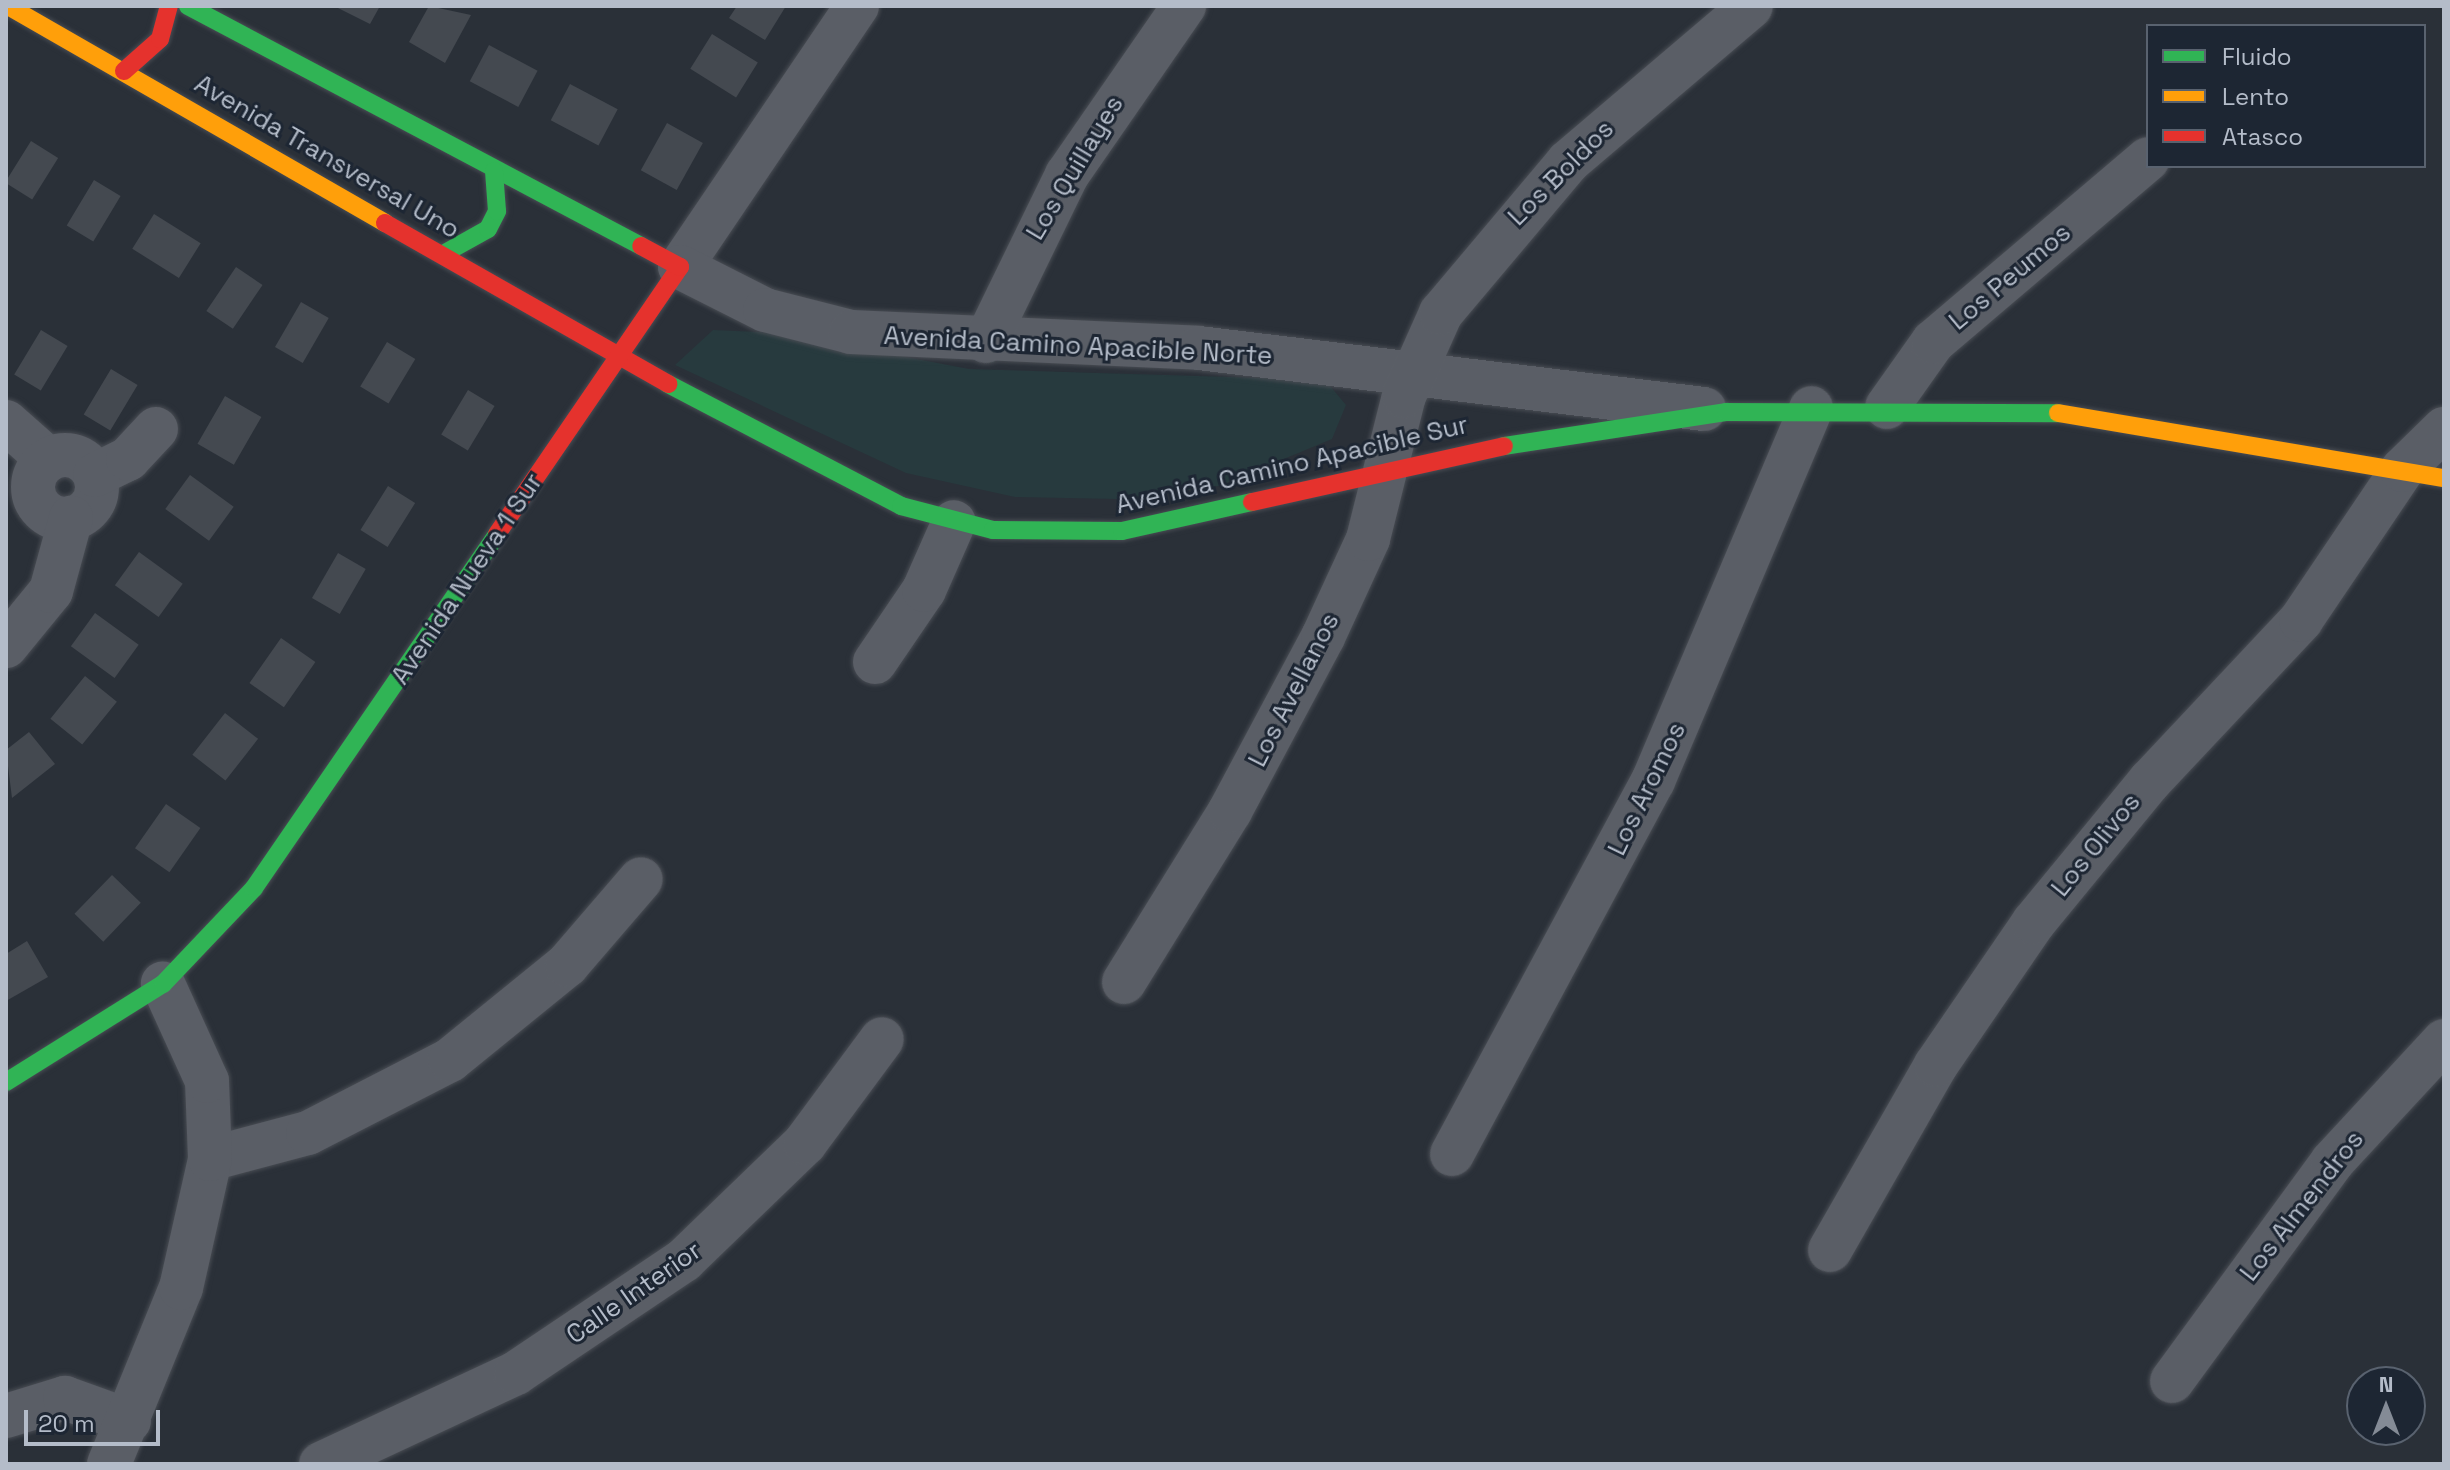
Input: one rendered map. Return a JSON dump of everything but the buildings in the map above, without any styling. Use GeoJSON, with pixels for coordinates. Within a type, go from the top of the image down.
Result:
{"type":"FeatureCollection","features":[{"type":"Feature","properties":{"kind":"street","name":"Avenida Transversal Uno"},"geometry":{"type":"LineString","coordinates":[[8,6],[445,253],[618,357]]}},
{"type":"Feature","properties":{"kind":"street"},"geometry":{"type":"LineString","coordinates":[[124,71],[155,46],[169,6]]}},
{"type":"Feature","properties":{"kind":"street"},"geometry":{"type":"LineString","coordinates":[[188,6],[680,267]]}},
{"type":"Feature","properties":{"kind":"street","name":"Avenida Nueva 1 Sur"},"geometry":{"type":"LineString","coordinates":[[6,1082],[71,1048],[163,984],[287,845],[857,6]]}},
{"type":"Feature","properties":{"kind":"street","name":"Los Quillayes"},"geometry":{"type":"LineString","coordinates":[[986,341],[1067,175],[1184,6]]}},
{"type":"Feature","properties":{"kind":"street","name":"Los Boldos"},"geometry":{"type":"LineString","coordinates":[[1412,375],[1447,304],[1528,204],[1751,6]]}},
{"type":"Feature","properties":{"kind":"street","name":"Los Peumos"},"geometry":{"type":"LineString","coordinates":[[1887,407],[1933,342],[2146,161]]}},
{"type":"Feature","properties":{"kind":"street"},"geometry":{"type":"LineString","coordinates":[[445,253],[488,229],[497,211],[494,171]]}},
{"type":"Feature","properties":{"kind":"street","name":"Avenida Camino Apacible Norte"},"geometry":{"type":"LineString","coordinates":[[680,267],[812,324],[986,341],[1199,348],[1726,412]]}},
{"type":"Feature","properties":{"kind":"street","name":"Avenida Camino Apacible Sur"},"geometry":{"type":"LineString","coordinates":[[618,357],[870,491],[954,522],[1034,534],[1122,531],[1391,468],[1726,412],[1811,408],[1887,407],[2130,420],[2423,474]]}},
{"type":"Feature","properties":{"kind":"street","name":"Los Avellanos"},"geometry":{"type":"LineString","coordinates":[[1124,982],[1230,811],[1323,637],[1391,468],[1412,375]]}},
{"type":"Feature","properties":{"kind":"street","name":"Los Aromos"},"geometry":{"type":"LineString","coordinates":[[1452,1154],[1653,781],[1811,408]]}},
{"type":"Feature","properties":{"kind":"street"},"geometry":{"type":"LineString","coordinates":[[6,422],[49,460]]}},
{"type":"Feature","properties":{"kind":"street"},"geometry":{"type":"LineString","coordinates":[[95,475],[128,459],[156,429]]}},
{"type":"Feature","properties":{"kind":"street","name":"Los Olivos"},"geometry":{"type":"LineString","coordinates":[[1830,1250],[1936,1065],[2034,922],[2150,781],[2301,620],[2423,474],[2444,429]]}},
{"type":"Feature","properties":{"kind":"street"},"geometry":{"type":"LineString","coordinates":[[71,518],[49,515],[35,498],[35,477],[49,460],[70,456],[95,475]]}},
{"type":"Feature","properties":{"kind":"street"},"geometry":{"type":"LineString","coordinates":[[6,646],[51,591],[71,518],[93,502],[95,475]]}},
{"type":"Feature","properties":{"kind":"street"},"geometry":{"type":"LineString","coordinates":[[875,662],[924,590],[954,522]]}},
{"type":"Feature","properties":{"kind":"street"},"geometry":{"type":"LineString","coordinates":[[210,1159],[308,1133],[450,1060],[558,973],[641,879]]}},
{"type":"Feature","properties":{"kind":"street"},"geometry":{"type":"LineString","coordinates":[[109,1464],[129,1421],[195,1246],[210,1159],[207,1081],[163,984]]}},
{"type":"Feature","properties":{"kind":"street","name":"Calle Interior"},"geometry":{"type":"LineString","coordinates":[[321,1464],[516,1373],[684,1260],[805,1143],[882,1039]]}},
{"type":"Feature","properties":{"kind":"street","name":"Los Almendros"},"geometry":{"type":"LineString","coordinates":[[2172,1381],[2332,1162],[2444,1041]]}},
{"type":"Feature","properties":{"kind":"street"},"geometry":{"type":"LineString","coordinates":[[6,1416],[65,1398],[129,1421]]}},
{"type":"Feature","properties":{"kind":"green space"},"geometry":{"type":"Polygon","coordinates":[[[713,330],[779,333],[969,369],[1325,380],[1346,405],[1332,439],[1219,486],[1118,499],[1015,497],[906,473],[675,365],[713,330]]]}},
{"type":"Feature","properties":{"kind":"traffic: fast"},"geometry":{"type":"LineString","coordinates":[[188,6],[641,246]]}},
{"type":"Feature","properties":{"kind":"traffic: fast"},"geometry":{"type":"LineString","coordinates":[[445,253],[488,229],[497,211],[494,171]]}},
{"type":"Feature","properties":{"kind":"traffic: fast"},"geometry":{"type":"LineString","coordinates":[[668,384],[901,506],[993,530],[1122,531],[1252,502]]}},
{"type":"Feature","properties":{"kind":"traffic: fast"},"geometry":{"type":"LineString","coordinates":[[1504,446],[1726,412],[2058,413]]}},
{"type":"Feature","properties":{"kind":"traffic: fast"},"geometry":{"type":"LineString","coordinates":[[6,1082],[163,984],[254,888],[497,534]]}},
{"type":"Feature","properties":{"kind":"traffic: slow"},"geometry":{"type":"LineString","coordinates":[[8,6],[385,223]]}},
{"type":"Feature","properties":{"kind":"traffic: slow"},"geometry":{"type":"LineString","coordinates":[[2058,413],[2444,478]]}},
{"type":"Feature","properties":{"kind":"traffic: jam"},"geometry":{"type":"LineString","coordinates":[[124,71],[160,39],[169,6]]}},
{"type":"Feature","properties":{"kind":"traffic: jam"},"geometry":{"type":"LineString","coordinates":[[385,223],[668,384]]}},
{"type":"Feature","properties":{"kind":"traffic: jam"},"geometry":{"type":"LineString","coordinates":[[497,534],[680,267],[641,246]]}},
{"type":"Feature","properties":{"kind":"traffic: jam"},"geometry":{"type":"LineString","coordinates":[[1252,502],[1504,446]]}}]}
